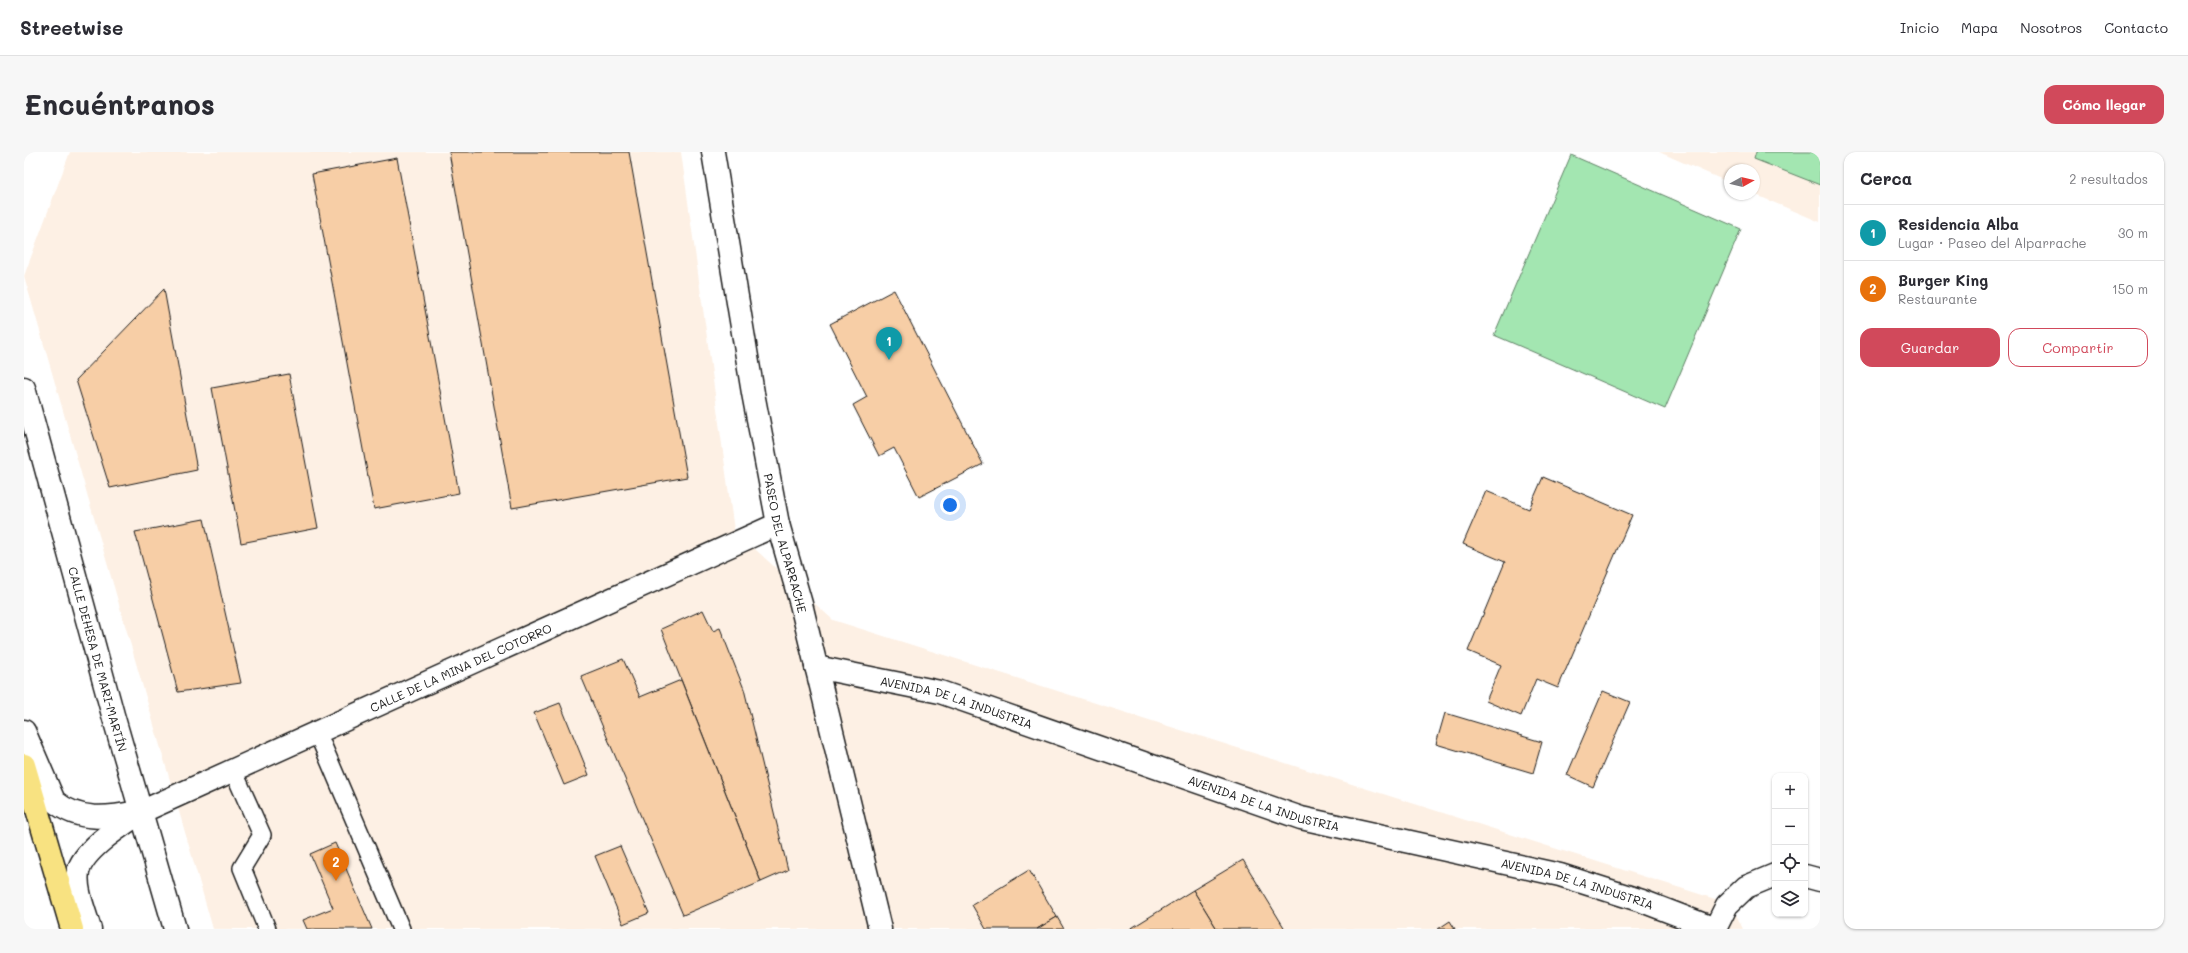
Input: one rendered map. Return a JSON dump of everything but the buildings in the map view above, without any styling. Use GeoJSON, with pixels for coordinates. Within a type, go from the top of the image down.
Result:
{"type":"FeatureCollection","features":[{"type":"Feature","properties":{"kind":"highway"},"geometry":{"type":"LineString","coordinates":[[24,765],[72,929]]}},
{"type":"Feature","properties":{"kind":"street","name":"PASEO DEL ALPARRACHE"},"geometry":{"type":"LineString","coordinates":[[713,152],[752,385],[778,524],[816,666],[880,929]]}},
{"type":"Feature","properties":{"kind":"street","name":"CALLE DEHESA DE MARI-MARTÍN"},"geometry":{"type":"LineString","coordinates":[[24,388],[113,715],[143,811],[175,929]]}},
{"type":"Feature","properties":{"kind":"street","name":"CALLE DE LA MINA DEL COTORRO"},"geometry":{"type":"LineString","coordinates":[[143,811],[778,524]]}},
{"type":"Feature","properties":{"kind":"street","name":"AVENIDA DE LA INDUSTRIA"},"geometry":{"type":"LineString","coordinates":[[816,666],[940,692],[1301,818],[1560,875],[1642,901],[1715,929]]}},
{"type":"Feature","properties":{"kind":"street"},"geometry":{"type":"LineString","coordinates":[[24,731],[54,801],[63,809],[74,814],[94,817],[112,817],[143,811]]}},
{"type":"Feature","properties":{"kind":"street"},"geometry":{"type":"LineString","coordinates":[[90,929],[78,886],[78,871],[86,856],[118,829],[143,811]]}},
{"type":"Feature","properties":{"kind":"street"},"geometry":{"type":"LineString","coordinates":[[1715,929],[1727,905],[1746,887],[1772,877]]}},
{"type":"Feature","properties":{"kind":"street"},"geometry":{"type":"LineString","coordinates":[[1808,877],[1820,880]]}},
{"type":"Feature","properties":{"kind":"lane"},"geometry":{"type":"LineString","coordinates":[[317,732],[401,929]]}},
{"type":"Feature","properties":{"kind":"lane"},"geometry":{"type":"LineString","coordinates":[[233,770],[262,835],[242,868],[267,929]]}},
{"type":"Feature","properties":{"kind":"shaded area"},"geometry":{"type":"Polygon","coordinates":[[[70,152],[681,152],[734,530],[833,620],[1731,904],[1743,929],[213,929],[24,276],[70,152]]]}},
{"type":"Feature","properties":{"kind":"shaded area"},"geometry":{"type":"Polygon","coordinates":[[[1659,152],[1820,152],[1820,222],[1760,197],[1760,164],[1724,164],[1724,180],[1659,152]]]}},
{"type":"Feature","properties":{"kind":"green space"},"geometry":{"type":"Polygon","coordinates":[[[1756,152],[1820,152],[1820,185],[1754,159],[1756,152]]]}},
{"type":"Feature","properties":{"kind":"green space"},"geometry":{"type":"Polygon","coordinates":[[[1571,155],[1741,229],[1665,409],[1494,335],[1571,155]]]}},
{"type":"Feature","properties":{"kind":"place","name":"Residencia Alba"},"geometry":{"type":"Point","coordinates":[889,360]}},
{"type":"Feature","properties":{"kind":"place","name":"Burger King"},"geometry":{"type":"Point","coordinates":[336,881]}}]}
